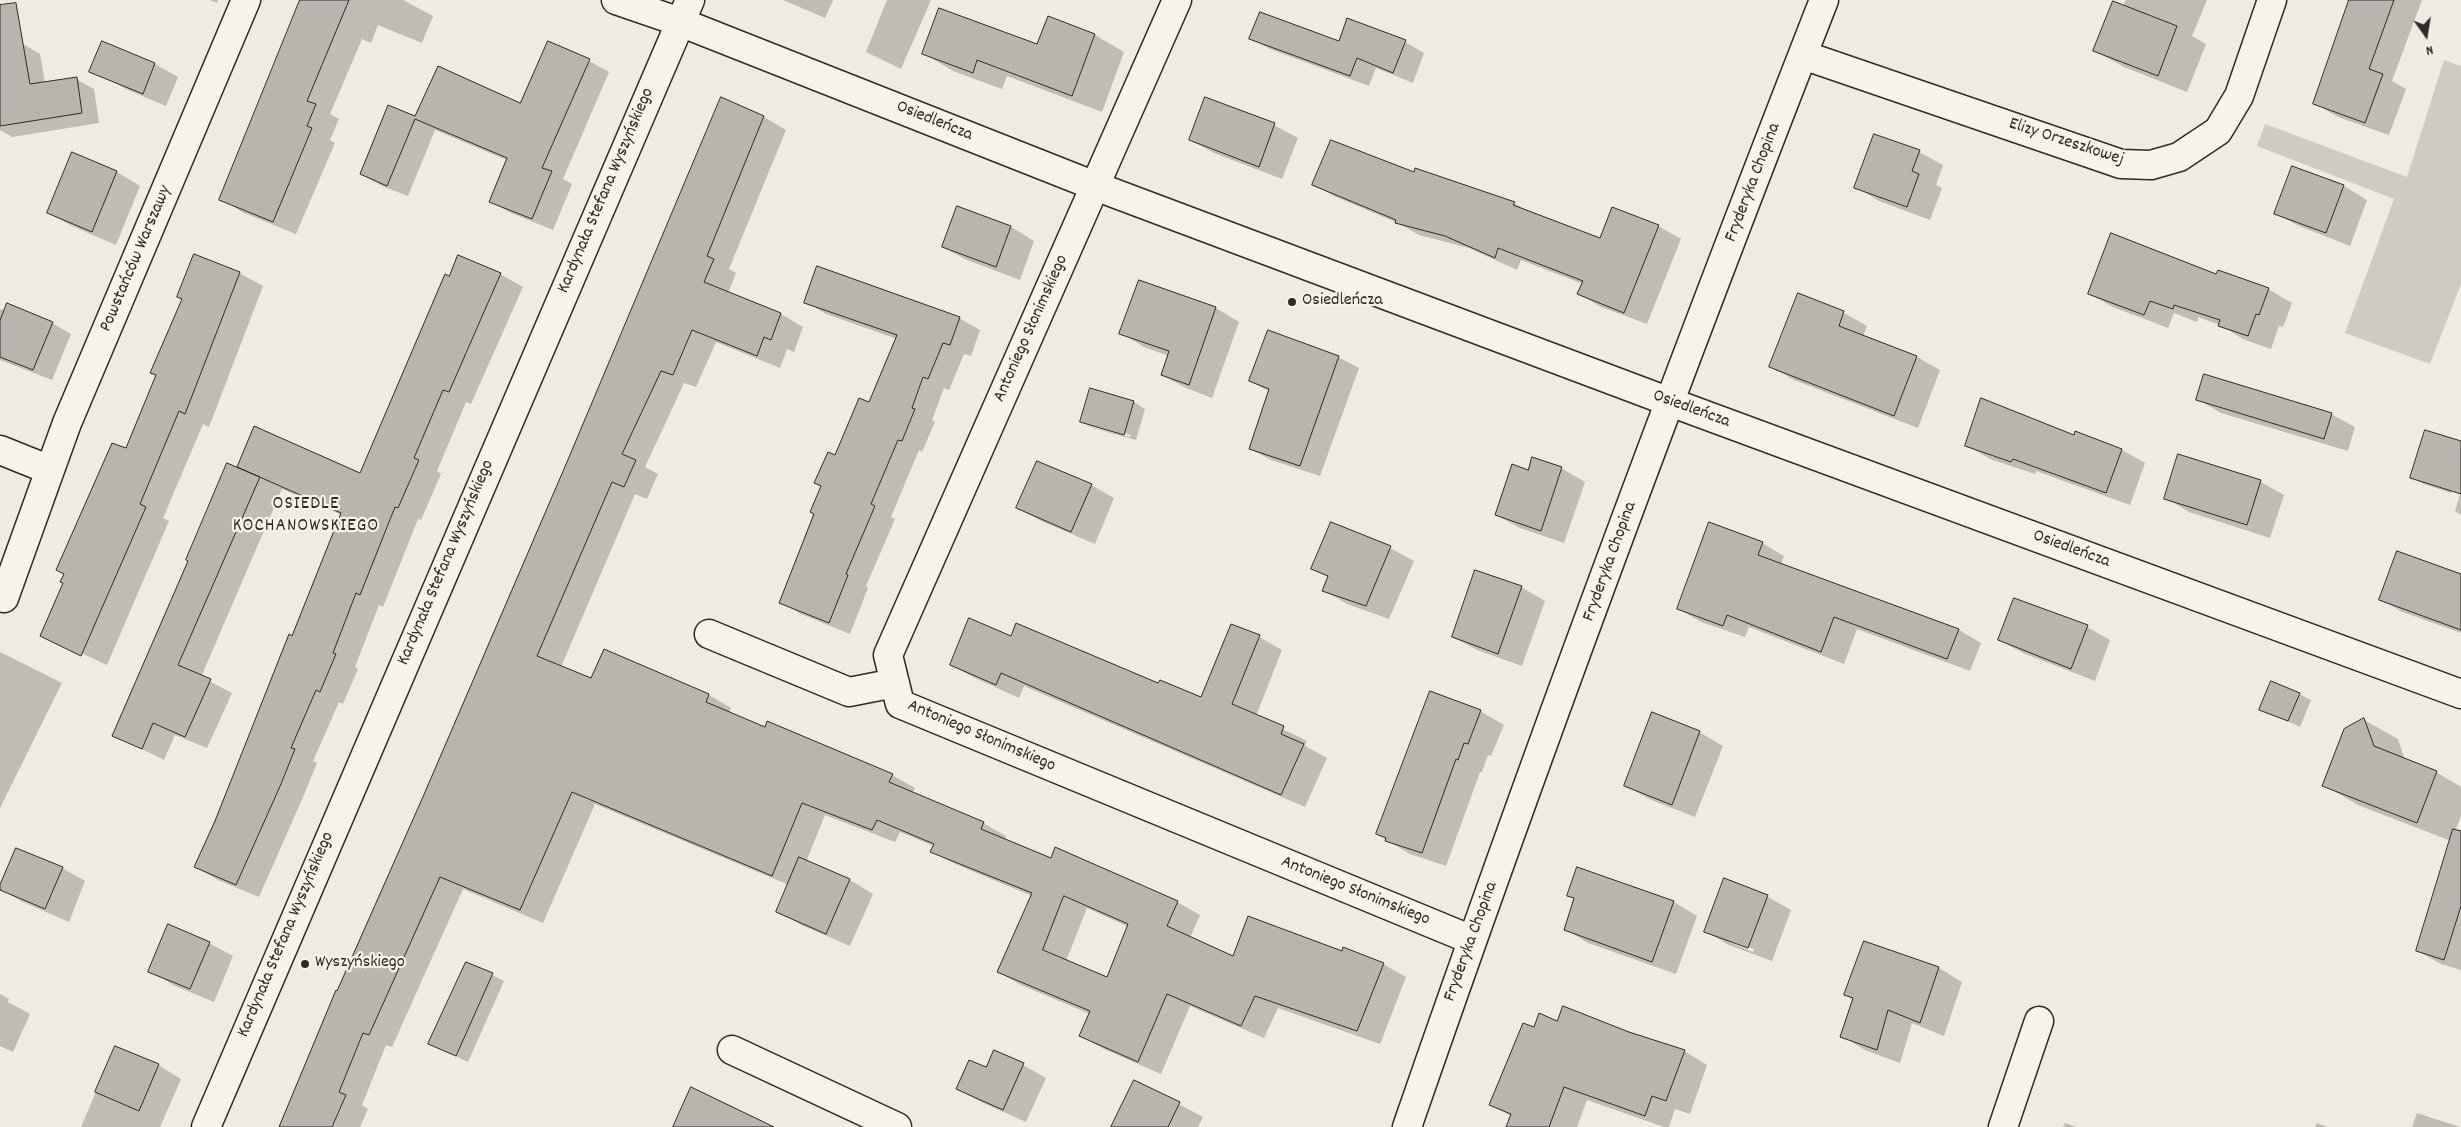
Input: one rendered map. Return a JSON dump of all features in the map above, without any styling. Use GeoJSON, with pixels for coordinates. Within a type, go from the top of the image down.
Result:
{"type":"FeatureCollection","features":[{"type":"Feature","properties":{"kind":"street","name":"Powstańców Warszawy"},"geometry":{"type":"LineString","coordinates":[[4,598],[67,423],[246,0]]}},
{"type":"Feature","properties":{"kind":"street","name":"Osiedleńcza"},"geometry":{"type":"LineString","coordinates":[[616,0],[685,11],[1095,186],[1670,402],[2461,694]]}},
{"type":"Feature","properties":{"kind":"street","name":"Antoniego Słonimskiego"},"geometry":{"type":"LineString","coordinates":[[1177,0],[888,655],[900,704],[1472,940]]}},
{"type":"Feature","properties":{"kind":"street","name":"Fryderyka Chopina"},"geometry":{"type":"LineString","coordinates":[[1407,1127],[1472,940],[1670,402],[1824,0]]}},
{"type":"Feature","properties":{"kind":"street","name":"Elizy Orzeszkowej"},"geometry":{"type":"LineString","coordinates":[[1803,55],[2120,164],[2151,165],[2179,156],[2218,131],[2239,96],[2272,0]]}},
{"type":"Feature","properties":{"kind":"street","name":"Kardynała Stefana Wyszyńskiego"},"geometry":{"type":"LineString","coordinates":[[206,1127],[685,11]]}},
{"type":"Feature","properties":{"kind":"street"},"geometry":{"type":"LineString","coordinates":[[0,450],[50,470]]}},
{"type":"Feature","properties":{"kind":"street"},"geometry":{"type":"LineString","coordinates":[[709,634],[849,692],[895,683]]}},
{"type":"Feature","properties":{"kind":"street"},"geometry":{"type":"LineString","coordinates":[[2003,1127],[2039,1021]]}},
{"type":"Feature","properties":{"kind":"street"},"geometry":{"type":"LineString","coordinates":[[732,1050],[897,1127]]}},
{"type":"Feature","properties":{"kind":"shaded area"},"geometry":{"type":"Polygon","coordinates":[[[2444,60],[2461,66],[2461,284],[2430,364],[2345,333],[2394,199],[2257,146],[2265,124],[2407,177],[2444,60]]]}},
{"type":"Feature","properties":{"kind":"building"},"geometry":{"type":"Polygon","coordinates":[[[300,0],[349,0],[307,101],[316,104],[307,126],[312,128],[273,222],[219,200],[300,0]]]}},
{"type":"Feature","properties":{"kind":"building"},"geometry":{"type":"Polygon","coordinates":[[[2349,0],[2394,0],[2369,69],[2383,74],[2365,123],[2313,104],[2349,0]]]}},
{"type":"Feature","properties":{"kind":"building"},"geometry":{"type":"Polygon","coordinates":[[[2113,1],[2177,26],[2158,76],[2093,51],[2113,1]]]}},
{"type":"Feature","properties":{"kind":"building"},"geometry":{"type":"Polygon","coordinates":[[[16,3],[30,84],[77,77],[82,113],[0,126],[0,5],[16,3]]]}},
{"type":"Feature","properties":{"kind":"building"},"geometry":{"type":"Polygon","coordinates":[[[939,8],[1037,44],[1048,16],[1095,34],[1072,96],[977,60],[973,73],[922,54],[939,8]]]}},
{"type":"Feature","properties":{"kind":"building"},"geometry":{"type":"Polygon","coordinates":[[[1260,12],[1339,41],[1347,18],[1406,40],[1393,73],[1357,58],[1350,76],[1249,39],[1260,12]]]}},
{"type":"Feature","properties":{"kind":"building"},"geometry":{"type":"Polygon","coordinates":[[[102,41],[155,63],[143,94],[89,72],[102,41]]]}},
{"type":"Feature","properties":{"kind":"building"},"geometry":{"type":"Polygon","coordinates":[[[548,41],[590,59],[542,168],[552,171],[532,219],[489,202],[507,158],[415,119],[387,186],[360,174],[388,105],[415,116],[438,66],[520,103],[548,41]]]}},
{"type":"Feature","properties":{"kind":"building"},"geometry":{"type":"Polygon","coordinates":[[[721,97],[764,116],[707,256],[714,259],[704,282],[781,313],[771,340],[764,337],[757,356],[692,330],[673,375],[661,371],[622,454],[636,460],[624,487],[612,482],[537,656],[591,678],[604,649],[709,694],[706,702],[765,727],[767,721],[893,774],[889,782],[984,822],[981,829],[1051,858],[1055,847],[1178,901],[1167,926],[1233,956],[1248,916],[1342,951],[1343,947],[1384,963],[1357,1031],[1255,996],[1241,1026],[1167,994],[1138,1062],[1079,1036],[1090,1011],[997,972],[1032,893],[930,852],[934,844],[877,820],[872,830],[802,803],[772,876],[572,792],[520,910],[440,877],[369,1035],[363,1033],[339,1092],[346,1095],[332,1127],[279,1127],[336,990],[422,799],[721,97]],[[1064,896],[1043,950],[1107,977],[1128,924],[1064,896]]]}},
{"type":"Feature","properties":{"kind":"building"},"geometry":{"type":"Polygon","coordinates":[[[1205,97],[1275,123],[1259,167],[1189,140],[1205,97]]]}},
{"type":"Feature","properties":{"kind":"building"},"geometry":{"type":"Polygon","coordinates":[[[1874,134],[1920,150],[1912,171],[1919,174],[1907,207],[1854,188],[1874,134]]]}},
{"type":"Feature","properties":{"kind":"building"},"geometry":{"type":"Polygon","coordinates":[[[1331,140],[1414,172],[1415,168],[1515,202],[1513,205],[1600,238],[1612,207],[1659,225],[1624,313],[1577,294],[1583,281],[1498,248],[1495,258],[1445,236],[1395,223],[1396,220],[1312,185],[1331,140]]]}},
{"type":"Feature","properties":{"kind":"building"},"geometry":{"type":"Polygon","coordinates":[[[72,152],[117,171],[92,232],[47,213],[72,152]]]}},
{"type":"Feature","properties":{"kind":"building"},"geometry":{"type":"Polygon","coordinates":[[[2292,166],[2344,185],[2326,233],[2274,214],[2292,166]]]}},
{"type":"Feature","properties":{"kind":"building"},"geometry":{"type":"Polygon","coordinates":[[[957,206],[1011,226],[996,267],[942,247],[957,206]]]}},
{"type":"Feature","properties":{"kind":"building"},"geometry":{"type":"Polygon","coordinates":[[[2111,233],[2216,274],[2218,270],[2269,288],[2259,315],[2256,314],[2248,336],[2218,326],[2220,320],[2174,305],[2173,309],[2150,301],[2144,315],[2088,294],[2111,233]]]}},
{"type":"Feature","properties":{"kind":"building"},"geometry":{"type":"Polygon","coordinates":[[[194,254],[240,272],[185,414],[179,411],[140,504],[146,507],[81,656],[40,636],[63,583],[60,582],[64,574],[56,570],[112,443],[126,448],[156,375],[150,373],[182,299],[177,297],[194,254]]]}},
{"type":"Feature","properties":{"kind":"building"},"geometry":{"type":"Polygon","coordinates":[[[458,255],[501,273],[449,392],[443,390],[414,458],[419,460],[398,508],[395,507],[360,595],[356,593],[333,653],[336,654],[320,692],[316,690],[291,748],[295,749],[281,784],[236,885],[194,867],[215,821],[289,634],[292,636],[341,513],[237,467],[254,426],[360,473],[445,274],[449,276],[458,255]]]}},
{"type":"Feature","properties":{"kind":"building"},"geometry":{"type":"Polygon","coordinates":[[[817,266],[960,317],[950,345],[943,343],[928,379],[923,377],[912,408],[915,409],[902,441],[898,440],[871,504],[875,506],[846,574],[848,575],[829,623],[779,603],[814,514],[810,512],[821,486],[814,483],[828,452],[835,455],[859,398],[869,402],[897,335],[804,303],[817,266]]]}},
{"type":"Feature","properties":{"kind":"building"},"geometry":{"type":"Polygon","coordinates":[[[1139,280],[1216,307],[1189,385],[1161,375],[1169,351],[1119,334],[1139,280]]]}},
{"type":"Feature","properties":{"kind":"building"},"geometry":{"type":"Polygon","coordinates":[[[1798,293],[1844,311],[1839,326],[1917,356],[1894,416],[1769,367],[1798,293]]]}},
{"type":"Feature","properties":{"kind":"building"},"geometry":{"type":"Polygon","coordinates":[[[7,303],[53,322],[33,370],[0,357],[0,321],[7,303]]]}},
{"type":"Feature","properties":{"kind":"building"},"geometry":{"type":"Polygon","coordinates":[[[1268,330],[1339,356],[1300,466],[1249,449],[1269,389],[1249,381],[1268,330]]]}},
{"type":"Feature","properties":{"kind":"building"},"geometry":{"type":"Polygon","coordinates":[[[2204,374],[2332,413],[2324,439],[2196,400],[2204,374]]]}},
{"type":"Feature","properties":{"kind":"building"},"geometry":{"type":"Polygon","coordinates":[[[1090,388],[1134,401],[1124,435],[1080,422],[1090,388]]]}},
{"type":"Feature","properties":{"kind":"building"},"geometry":{"type":"Polygon","coordinates":[[[1981,398],[2074,435],[2075,431],[2122,449],[2106,493],[2013,459],[2011,462],[1965,446],[1981,398]]]}},
{"type":"Feature","properties":{"kind":"building"},"geometry":{"type":"Polygon","coordinates":[[[2425,430],[2461,441],[2461,494],[2410,478],[2425,430]]]}},
{"type":"Feature","properties":{"kind":"building"},"geometry":{"type":"Polygon","coordinates":[[[2178,454],[2261,480],[2247,525],[2164,499],[2178,454]]]}},
{"type":"Feature","properties":{"kind":"building"},"geometry":{"type":"Polygon","coordinates":[[[1532,457],[1562,467],[1541,531],[1495,515],[1512,464],[1528,470],[1532,457]]]}},
{"type":"Feature","properties":{"kind":"building"},"geometry":{"type":"Polygon","coordinates":[[[1037,461],[1092,484],[1071,532],[1016,508],[1037,461]]]}},
{"type":"Feature","properties":{"kind":"building"},"geometry":{"type":"Polygon","coordinates":[[[227,463],[260,477],[178,665],[211,679],[185,737],[153,723],[142,749],[112,736],[188,561],[186,560],[227,463]]]}},
{"type":"Feature","properties":{"kind":"building"},"geometry":{"type":"Polygon","coordinates":[[[1331,522],[1391,546],[1366,606],[1322,591],[1328,576],[1311,569],[1331,522]]]}},
{"type":"Feature","properties":{"kind":"building"},"geometry":{"type":"Polygon","coordinates":[[[1709,522],[1763,542],[1758,555],[1959,629],[1947,659],[1834,617],[1821,652],[1727,615],[1723,626],[1677,609],[1709,522]]]}},
{"type":"Feature","properties":{"kind":"building"},"geometry":{"type":"Polygon","coordinates":[[[2397,551],[2461,574],[2461,630],[2379,600],[2397,551]]]}},
{"type":"Feature","properties":{"kind":"building"},"geometry":{"type":"Polygon","coordinates":[[[1475,570],[1522,586],[1498,654],[1452,637],[1475,570]]]}},
{"type":"Feature","properties":{"kind":"building"},"geometry":{"type":"Polygon","coordinates":[[[2014,598],[2088,625],[2071,669],[1998,640],[2014,598]]]}},
{"type":"Feature","properties":{"kind":"building"},"geometry":{"type":"Polygon","coordinates":[[[969,618],[1011,636],[1016,623],[1158,683],[1160,680],[1201,697],[1231,624],[1260,635],[1232,704],[1284,726],[1281,734],[1304,744],[1281,795],[1001,673],[996,685],[950,665],[969,618]]]}},
{"type":"Feature","properties":{"kind":"building"},"geometry":{"type":"Polygon","coordinates":[[[2271,681],[2300,693],[2288,721],[2259,710],[2271,681]]]}},
{"type":"Feature","properties":{"kind":"building"},"geometry":{"type":"Polygon","coordinates":[[[1430,691],[1481,710],[1468,744],[1464,743],[1458,760],[1456,759],[1422,853],[1385,841],[1386,838],[1376,834],[1430,691]]]}},
{"type":"Feature","properties":{"kind":"building"},"geometry":{"type":"Polygon","coordinates":[[[1652,712],[1700,731],[1672,805],[1624,786],[1652,712]]]}},
{"type":"Feature","properties":{"kind":"building"},"geometry":{"type":"Polygon","coordinates":[[[2364,718],[2374,746],[2437,771],[2417,823],[2322,786],[2344,729],[2364,718]]]}},
{"type":"Feature","properties":{"kind":"building"},"geometry":{"type":"Polygon","coordinates":[[[2453,829],[2461,831],[2461,906],[2444,960],[2416,951],[2453,829]]]}},
{"type":"Feature","properties":{"kind":"building"},"geometry":{"type":"Polygon","coordinates":[[[16,848],[63,867],[45,909],[0,890],[0,885],[16,848]]]}},
{"type":"Feature","properties":{"kind":"building"},"geometry":{"type":"Polygon","coordinates":[[[799,857],[850,879],[826,934],[776,912],[799,857]]]}},
{"type":"Feature","properties":{"kind":"building"},"geometry":{"type":"Polygon","coordinates":[[[1577,867],[1674,901],[1652,962],[1564,930],[1574,898],[1567,896],[1577,867]]]}},
{"type":"Feature","properties":{"kind":"building"},"geometry":{"type":"Polygon","coordinates":[[[1724,878],[1768,895],[1748,948],[1704,932],[1724,878]]]}},
{"type":"Feature","properties":{"kind":"building"},"geometry":{"type":"Polygon","coordinates":[[[168,924],[210,942],[190,989],[148,972],[168,924]]]}},
{"type":"Feature","properties":{"kind":"building"},"geometry":{"type":"Polygon","coordinates":[[[1864,941],[1939,967],[1920,1023],[1888,1010],[1877,1050],[1840,1037],[1853,998],[1844,995],[1864,941]]]}},
{"type":"Feature","properties":{"kind":"building"},"geometry":{"type":"Polygon","coordinates":[[[466,962],[493,973],[456,1056],[428,1044],[466,962]]]}},
{"type":"Feature","properties":{"kind":"building"},"geometry":{"type":"Polygon","coordinates":[[[1563,1006],[1629,1032],[1685,1050],[1666,1101],[1652,1096],[1645,1116],[1564,1087],[1549,1127],[1506,1127],[1511,1114],[1489,1105],[1523,1023],[1534,1027],[1539,1013],[1557,1021],[1563,1006]]]}},
{"type":"Feature","properties":{"kind":"building"},"geometry":{"type":"Polygon","coordinates":[[[115,1046],[159,1064],[139,1111],[95,1092],[115,1046]]]}},
{"type":"Feature","properties":{"kind":"building"},"geometry":{"type":"Polygon","coordinates":[[[994,1050],[1024,1063],[1003,1110],[956,1089],[969,1060],[986,1067],[994,1050]]]}},
{"type":"Feature","properties":{"kind":"building"},"geometry":{"type":"Polygon","coordinates":[[[1134,1080],[1180,1102],[1168,1127],[1111,1127],[1134,1080]]]}},
{"type":"Feature","properties":{"kind":"building"},"geometry":{"type":"Polygon","coordinates":[[[691,1087],[774,1127],[673,1127],[691,1087]]]}},
{"type":"Feature","properties":{"kind":"place","name":"Osiedleńcza"},"geometry":{"type":"Point","coordinates":[1292,302]}},
{"type":"Feature","properties":{"kind":"place","name":"Wyszyńskiego"},"geometry":{"type":"Point","coordinates":[305,964]}},
{"type":"Feature","properties":{"kind":"district","name":"OSIEDLE KOCHANOWSKIEGO"},"geometry":{"type":"Point","coordinates":[306,516]}}]}
